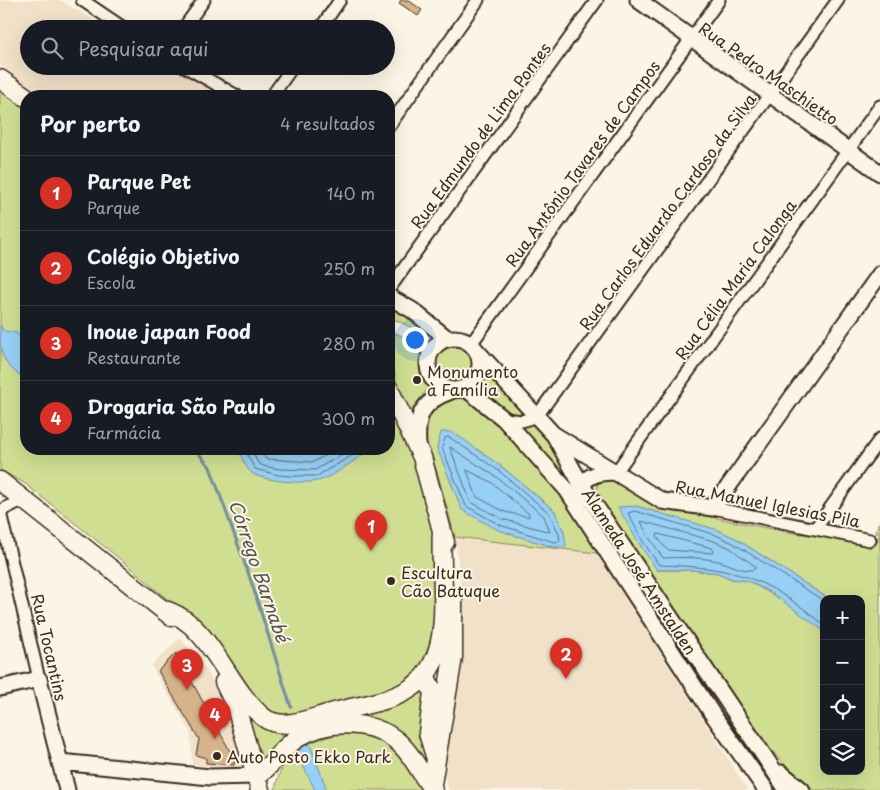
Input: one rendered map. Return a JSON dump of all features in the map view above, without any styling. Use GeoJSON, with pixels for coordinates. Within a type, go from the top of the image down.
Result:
{"type":"FeatureCollection","features":[{"type":"Feature","properties":{"kind":"main road"},"geometry":{"type":"LineString","coordinates":[[0,79],[20,93]]}},
{"type":"Feature","properties":{"kind":"main road"},"geometry":{"type":"LineString","coordinates":[[395,401],[418,446],[430,481],[451,573],[454,624],[453,657],[432,789]]}},
{"type":"Feature","properties":{"kind":"main road"},"geometry":{"type":"LineString","coordinates":[[0,481],[164,610],[201,649],[226,686],[236,707],[258,783]]}},
{"type":"Feature","properties":{"kind":"main road"},"geometry":{"type":"LineString","coordinates":[[164,610],[177,613],[192,626],[222,663],[252,707],[272,723],[290,723],[398,695],[418,683],[425,675],[437,650],[444,611],[442,531]]}},
{"type":"Feature","properties":{"kind":"main road"},"geometry":{"type":"LineString","coordinates":[[425,675],[433,692],[428,733],[437,762]]}},
{"type":"Feature","properties":{"kind":"main road"},"geometry":{"type":"LineString","coordinates":[[258,783],[290,744],[298,738],[337,724],[356,725],[380,732],[396,741],[404,748],[432,789]]}},
{"type":"Feature","properties":{"kind":"street"},"geometry":{"type":"LineString","coordinates":[[82,0],[112,20]]}},
{"type":"Feature","properties":{"kind":"street"},"geometry":{"type":"LineString","coordinates":[[190,20],[204,0]]}},
{"type":"Feature","properties":{"kind":"street"},"geometry":{"type":"LineString","coordinates":[[326,20],[340,0]]}},
{"type":"Feature","properties":{"kind":"street"},"geometry":{"type":"LineString","coordinates":[[395,118],[478,0]]}},
{"type":"Feature","properties":{"kind":"street","name":"Rua Edmundo de Lima Pontes"},"geometry":{"type":"LineString","coordinates":[[395,281],[597,0]]}},
{"type":"Feature","properties":{"kind":"street","name":"Rua Pedro Maschietto"},"geometry":{"type":"LineString","coordinates":[[638,0],[880,173]]}},
{"type":"Feature","properties":{"kind":"street","name":"Rua Antônio Tavares de Campos"},"geometry":{"type":"LineString","coordinates":[[473,347],[719,0]]}},
{"type":"Feature","properties":{"kind":"street","name":"Rua Carlos Eduardo Cardoso da Silva"},"geometry":{"type":"LineString","coordinates":[[537,416],[771,96],[838,0]]}},
{"type":"Feature","properties":{"kind":"street"},"geometry":{"type":"LineString","coordinates":[[200,75],[226,90]]}},
{"type":"Feature","properties":{"kind":"street"},"geometry":{"type":"LineString","coordinates":[[276,90],[287,75]]}},
{"type":"Feature","properties":{"kind":"street","name":"Rua Célia Maria Calonga"},"geometry":{"type":"LineString","coordinates":[[616,472],[880,106]]}},
{"type":"Feature","properties":{"kind":"street"},"geometry":{"type":"LineString","coordinates":[[712,508],[880,274]]}},
{"type":"Feature","properties":{"kind":"street"},"geometry":{"type":"LineString","coordinates":[[395,301],[432,324],[448,339]]}},
{"type":"Feature","properties":{"kind":"street"},"geometry":{"type":"LineString","coordinates":[[418,446],[416,427],[421,412],[431,400],[458,389],[473,382],[478,373],[480,363],[473,347],[464,340],[448,339],[438,344],[430,353],[427,364],[430,376],[437,385],[458,389]]}},
{"type":"Feature","properties":{"kind":"street","name":"Rua Manuel Iglesias Pila"},"geometry":{"type":"LineString","coordinates":[[473,347],[553,434],[662,501],[712,508],[870,540]]}},
{"type":"Feature","properties":{"kind":"street","name":"Alameda José Amstalden"},"geometry":{"type":"LineString","coordinates":[[458,389],[504,419],[567,490],[713,715],[766,790]]}},
{"type":"Feature","properties":{"kind":"street"},"geometry":{"type":"LineString","coordinates":[[504,419],[522,421],[537,416]]}},
{"type":"Feature","properties":{"kind":"street","name":"Alameda José Amstalden"},"geometry":{"type":"LineString","coordinates":[[553,434],[582,486],[787,790]]}},
{"type":"Feature","properties":{"kind":"street"},"geometry":{"type":"LineString","coordinates":[[815,529],[880,439]]}},
{"type":"Feature","properties":{"kind":"street"},"geometry":{"type":"LineString","coordinates":[[582,486],[584,481],[602,472],[616,472]]}},
{"type":"Feature","properties":{"kind":"street"},"geometry":{"type":"LineString","coordinates":[[0,512],[24,498]]}},
{"type":"Feature","properties":{"kind":"street","name":"Rua Tocantins"},"geometry":{"type":"LineString","coordinates":[[0,512],[67,790]]}},
{"type":"Feature","properties":{"kind":"street"},"geometry":{"type":"LineString","coordinates":[[0,688],[39,679]]}},
{"type":"Feature","properties":{"kind":"street"},"geometry":{"type":"LineString","coordinates":[[765,759],[802,790]]}},
{"type":"Feature","properties":{"kind":"street"},"geometry":{"type":"LineString","coordinates":[[60,762],[231,784],[258,783]]}},
{"type":"Feature","properties":{"kind":"shaded area"},"geometry":{"type":"Polygon","coordinates":[[[0,0],[60,0],[94,20],[20,20],[20,75],[188,75],[210,90],[34,90],[0,65],[0,0]]]}},
{"type":"Feature","properties":{"kind":"shaded area"},"geometry":{"type":"Polygon","coordinates":[[[455,537],[597,553],[748,790],[449,790],[444,777],[463,607],[455,537]]]}},
{"type":"Feature","properties":{"kind":"shaded area"},"geometry":{"type":"Polygon","coordinates":[[[180,638],[206,669],[227,708],[240,739],[244,764],[235,769],[192,764],[190,731],[151,666],[180,638]]]}},
{"type":"Feature","properties":{"kind":"green space"},"geometry":{"type":"Polygon","coordinates":[[[0,87],[20,99],[20,455],[395,455],[395,414],[421,475],[436,532],[440,563],[432,651],[410,684],[298,716],[269,715],[181,611],[130,567],[24,483],[0,470],[0,87]]]}},
{"type":"Feature","properties":{"kind":"green space"},"geometry":{"type":"Polygon","coordinates":[[[395,308],[428,328],[421,332],[395,320],[395,308]]]}},
{"type":"Feature","properties":{"kind":"green space"},"geometry":{"type":"Polygon","coordinates":[[[395,333],[425,347],[421,358],[421,367],[424,376],[431,384],[410,412],[397,386],[395,373],[395,333]]]}},
{"type":"Feature","properties":{"kind":"green space"},"geometry":{"type":"Polygon","coordinates":[[[453,342],[468,348],[474,363],[468,378],[453,384],[438,378],[432,363],[438,348],[453,342]]]}},
{"type":"Feature","properties":{"kind":"green space"},"geometry":{"type":"Polygon","coordinates":[[[485,374],[525,411],[521,414],[514,413],[498,404],[480,383],[485,374]]]}},
{"type":"Feature","properties":{"kind":"green space"},"geometry":{"type":"Polygon","coordinates":[[[465,398],[485,409],[561,492],[582,523],[597,553],[455,537],[438,475],[425,438],[425,424],[430,413],[443,399],[465,398]],[[480,454],[531,539],[553,547],[564,532],[554,510],[502,467],[480,454]]]}},
{"type":"Feature","properties":{"kind":"green space"},"geometry":{"type":"Polygon","coordinates":[[[535,422],[548,433],[595,515],[593,516],[516,425],[535,422]]]}},
{"type":"Feature","properties":{"kind":"green space"},"geometry":{"type":"Polygon","coordinates":[[[604,480],[620,482],[646,501],[676,510],[787,532],[876,544],[880,533],[880,790],[814,790],[791,771],[767,746],[598,497],[597,485],[604,480]]]}},
{"type":"Feature","properties":{"kind":"green space"},"geometry":{"type":"Polygon","coordinates":[[[880,521],[880,533],[875,532],[880,521]]]}},
{"type":"Feature","properties":{"kind":"green space"},"geometry":{"type":"Polygon","coordinates":[[[426,684],[428,772],[412,748],[338,719],[270,759],[260,759],[245,708],[266,726],[426,684]]]}},
{"type":"Feature","properties":{"kind":"green space"},"geometry":{"type":"Polygon","coordinates":[[[356,731],[386,742],[412,769],[420,790],[275,790],[285,763],[294,753],[316,740],[356,731]]]}},
{"type":"Feature","properties":{"kind":"water"},"geometry":{"type":"Polygon","coordinates":[[[0,325],[4,331],[17,333],[20,337],[20,376],[6,363],[0,343],[0,325]]]}},
{"type":"Feature","properties":{"kind":"water"},"geometry":{"type":"Polygon","coordinates":[[[441,432],[450,432],[457,435],[502,467],[554,510],[564,532],[566,547],[553,547],[498,530],[462,510],[437,448],[441,432]]]}},
{"type":"Feature","properties":{"kind":"water"},"geometry":{"type":"Polygon","coordinates":[[[241,455],[362,455],[328,477],[311,482],[274,480],[257,476],[247,468],[241,455]]]}},
{"type":"Feature","properties":{"kind":"water"},"geometry":{"type":"Polygon","coordinates":[[[636,506],[718,530],[735,538],[823,595],[820,595],[820,628],[773,594],[748,581],[732,579],[718,573],[692,570],[657,570],[618,507],[636,506]]]}},
{"type":"Feature","properties":{"kind":"water"},"geometry":{"type":"Polygon","coordinates":[[[309,742],[327,790],[315,790],[297,753],[305,743],[309,742]]]}},
{"type":"Feature","properties":{"kind":"building"},"geometry":{"type":"Polygon","coordinates":[[[401,0],[408,0],[422,10],[418,16],[399,3],[401,0]]]}},
{"type":"Feature","properties":{"kind":"building"},"geometry":{"type":"Polygon","coordinates":[[[176,653],[235,760],[234,765],[206,763],[206,758],[196,755],[199,739],[158,671],[176,653]]]}},
{"type":"Feature","properties":{"kind":"waterway","name":"Córrego Barnabé"},"geometry":{"type":"LineString","coordinates":[[200,455],[210,467],[251,581],[291,707]]}},
{"type":"Feature","properties":{"kind":"place","name":"Monumento à Família"},"geometry":{"type":"Point","coordinates":[417,380]}},
{"type":"Feature","properties":{"kind":"place","name":"Parque Pet"},"geometry":{"type":"Point","coordinates":[371,551]}},
{"type":"Feature","properties":{"kind":"place","name":"Escultura Cão Batuque"},"geometry":{"type":"Point","coordinates":[391,581]}},
{"type":"Feature","properties":{"kind":"place","name":"Colégio Objetivo"},"geometry":{"type":"Point","coordinates":[566,679]}},
{"type":"Feature","properties":{"kind":"place","name":"Inoue japan Food"},"geometry":{"type":"Point","coordinates":[187,690]}},
{"type":"Feature","properties":{"kind":"place","name":"Drogaria São Paulo"},"geometry":{"type":"Point","coordinates":[215,739]}},
{"type":"Feature","properties":{"kind":"place","name":"Auto Posto Ekko Park"},"geometry":{"type":"Point","coordinates":[217,756]}}]}
